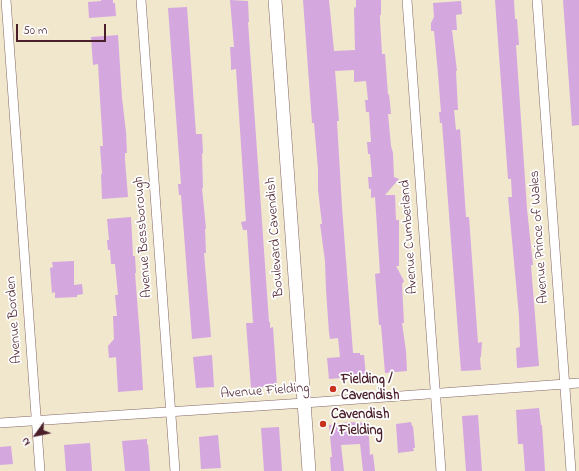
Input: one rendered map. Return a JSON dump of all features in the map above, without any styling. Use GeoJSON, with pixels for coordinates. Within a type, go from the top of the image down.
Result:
{"type":"FeatureCollection","features":[{"type":"Feature","properties":{"kind":"main road","name":"Boulevard Cavendish"},"geometry":{"type":"LineString","coordinates":[[275,0],[309,471]]}},
{"type":"Feature","properties":{"kind":"street","name":"Avenue Borden"},"geometry":{"type":"LineString","coordinates":[[6,0],[40,471]]}},
{"type":"Feature","properties":{"kind":"street","name":"Avenue Bessborough"},"geometry":{"type":"LineString","coordinates":[[141,0],[172,412],[175,471]]}},
{"type":"Feature","properties":{"kind":"street","name":"Avenue Cumberland"},"geometry":{"type":"LineString","coordinates":[[407,0],[441,471]]}},
{"type":"Feature","properties":{"kind":"street","name":"Avenue Prince of Wales"},"geometry":{"type":"LineString","coordinates":[[537,0],[571,471]]}},
{"type":"Feature","properties":{"kind":"street","name":"Avenue Fielding"},"geometry":{"type":"LineString","coordinates":[[0,423],[579,383]]}},
{"type":"Feature","properties":{"kind":"building"},"geometry":{"type":"Polygon","coordinates":[[[113,0],[113,3],[115,3],[116,16],[89,18],[88,2],[113,0]]]}},
{"type":"Feature","properties":{"kind":"building"},"geometry":{"type":"Polygon","coordinates":[[[230,0],[248,1],[248,22],[269,322],[270,328],[273,327],[277,386],[251,388],[246,323],[253,323],[247,230],[243,230],[241,222],[246,221],[236,69],[231,70],[230,47],[234,47],[230,0]]]}},
{"type":"Feature","properties":{"kind":"building"},"geometry":{"type":"Polygon","coordinates":[[[303,0],[329,0],[334,51],[355,50],[354,8],[356,7],[356,0],[381,0],[380,20],[382,54],[385,54],[391,114],[388,114],[393,153],[394,177],[399,179],[385,195],[395,195],[396,220],[399,220],[399,266],[396,266],[404,281],[402,284],[404,323],[402,323],[407,371],[385,373],[375,274],[380,273],[375,197],[371,198],[371,189],[369,189],[368,177],[372,177],[370,154],[368,154],[367,142],[371,142],[369,112],[366,112],[365,100],[368,100],[366,81],[354,82],[354,70],[335,71],[339,121],[337,121],[342,207],[353,353],[360,353],[360,355],[364,355],[366,376],[329,379],[327,358],[340,357],[338,338],[330,339],[329,333],[325,261],[320,224],[322,224],[318,190],[318,169],[314,123],[312,123],[303,0]]]}},
{"type":"Feature","properties":{"kind":"building"},"geometry":{"type":"Polygon","coordinates":[[[495,0],[514,0],[515,19],[517,19],[519,45],[516,45],[527,209],[533,265],[531,265],[539,366],[517,368],[516,348],[520,347],[519,316],[508,197],[512,197],[511,179],[508,179],[495,0]]]}},
{"type":"Feature","properties":{"kind":"building"},"geometry":{"type":"Polygon","coordinates":[[[563,0],[579,0],[579,125],[572,126],[563,0]]]}},
{"type":"Feature","properties":{"kind":"building"},"geometry":{"type":"Polygon","coordinates":[[[461,1],[462,14],[456,15],[457,30],[452,30],[457,71],[458,110],[454,110],[456,130],[460,129],[466,217],[469,217],[478,343],[482,342],[480,358],[481,370],[461,371],[442,123],[440,123],[439,112],[441,112],[438,74],[434,31],[431,31],[431,23],[434,17],[433,3],[461,1]]]}},
{"type":"Feature","properties":{"kind":"building"},"geometry":{"type":"Polygon","coordinates":[[[187,7],[196,134],[202,134],[202,188],[206,229],[206,253],[204,253],[211,337],[192,339],[181,195],[179,195],[178,184],[181,184],[168,8],[187,7]]]}},
{"type":"Feature","properties":{"kind":"building"},"geometry":{"type":"Polygon","coordinates":[[[118,35],[126,132],[127,153],[125,153],[125,160],[128,197],[102,199],[100,146],[103,146],[98,64],[93,65],[91,37],[118,35]]]}},
{"type":"Feature","properties":{"kind":"building"},"geometry":{"type":"Polygon","coordinates":[[[131,217],[133,256],[135,256],[143,390],[118,392],[116,357],[109,358],[108,346],[114,339],[113,316],[117,316],[115,295],[118,295],[115,264],[111,264],[110,250],[108,250],[107,240],[109,240],[107,219],[131,217]]]}},
{"type":"Feature","properties":{"kind":"building"},"geometry":{"type":"Polygon","coordinates":[[[74,261],[74,285],[82,284],[83,294],[77,295],[77,297],[55,298],[55,292],[52,293],[50,268],[53,267],[52,262],[74,261]]]}},
{"type":"Feature","properties":{"kind":"building"},"geometry":{"type":"Polygon","coordinates":[[[212,355],[214,387],[196,388],[193,357],[212,355]]]}},
{"type":"Feature","properties":{"kind":"building"},"geometry":{"type":"Polygon","coordinates":[[[539,408],[542,425],[545,471],[525,471],[523,444],[518,444],[516,410],[539,408]]]}},
{"type":"Feature","properties":{"kind":"building"},"geometry":{"type":"Polygon","coordinates":[[[478,415],[482,471],[466,471],[462,416],[478,415]]]}},
{"type":"Feature","properties":{"kind":"building"},"geometry":{"type":"Polygon","coordinates":[[[349,422],[368,423],[370,455],[373,454],[375,471],[363,471],[360,444],[341,445],[344,471],[331,471],[330,457],[332,457],[329,425],[349,422]]]}},
{"type":"Feature","properties":{"kind":"building"},"geometry":{"type":"Polygon","coordinates":[[[411,422],[413,426],[414,451],[398,453],[396,424],[411,422]]]}},
{"type":"Feature","properties":{"kind":"building"},"geometry":{"type":"Polygon","coordinates":[[[279,427],[282,471],[264,471],[261,428],[279,427]]]}},
{"type":"Feature","properties":{"kind":"building"},"geometry":{"type":"Polygon","coordinates":[[[218,435],[221,468],[201,469],[199,437],[218,435]]]}},
{"type":"Feature","properties":{"kind":"building"},"geometry":{"type":"Polygon","coordinates":[[[147,439],[150,471],[125,471],[122,441],[147,439]]]}},
{"type":"Feature","properties":{"kind":"building"},"geometry":{"type":"Polygon","coordinates":[[[90,443],[92,471],[66,471],[64,445],[90,443]]]}},
{"type":"Feature","properties":{"kind":"building"},"geometry":{"type":"Polygon","coordinates":[[[11,446],[13,464],[0,465],[0,447],[11,446]]]}},
{"type":"Feature","properties":{"kind":"place","name":"Fielding / Cavendish"},"geometry":{"type":"Point","coordinates":[333,389]}},
{"type":"Feature","properties":{"kind":"place","name":"Cavendish / Fielding"},"geometry":{"type":"Point","coordinates":[323,424]}}]}
